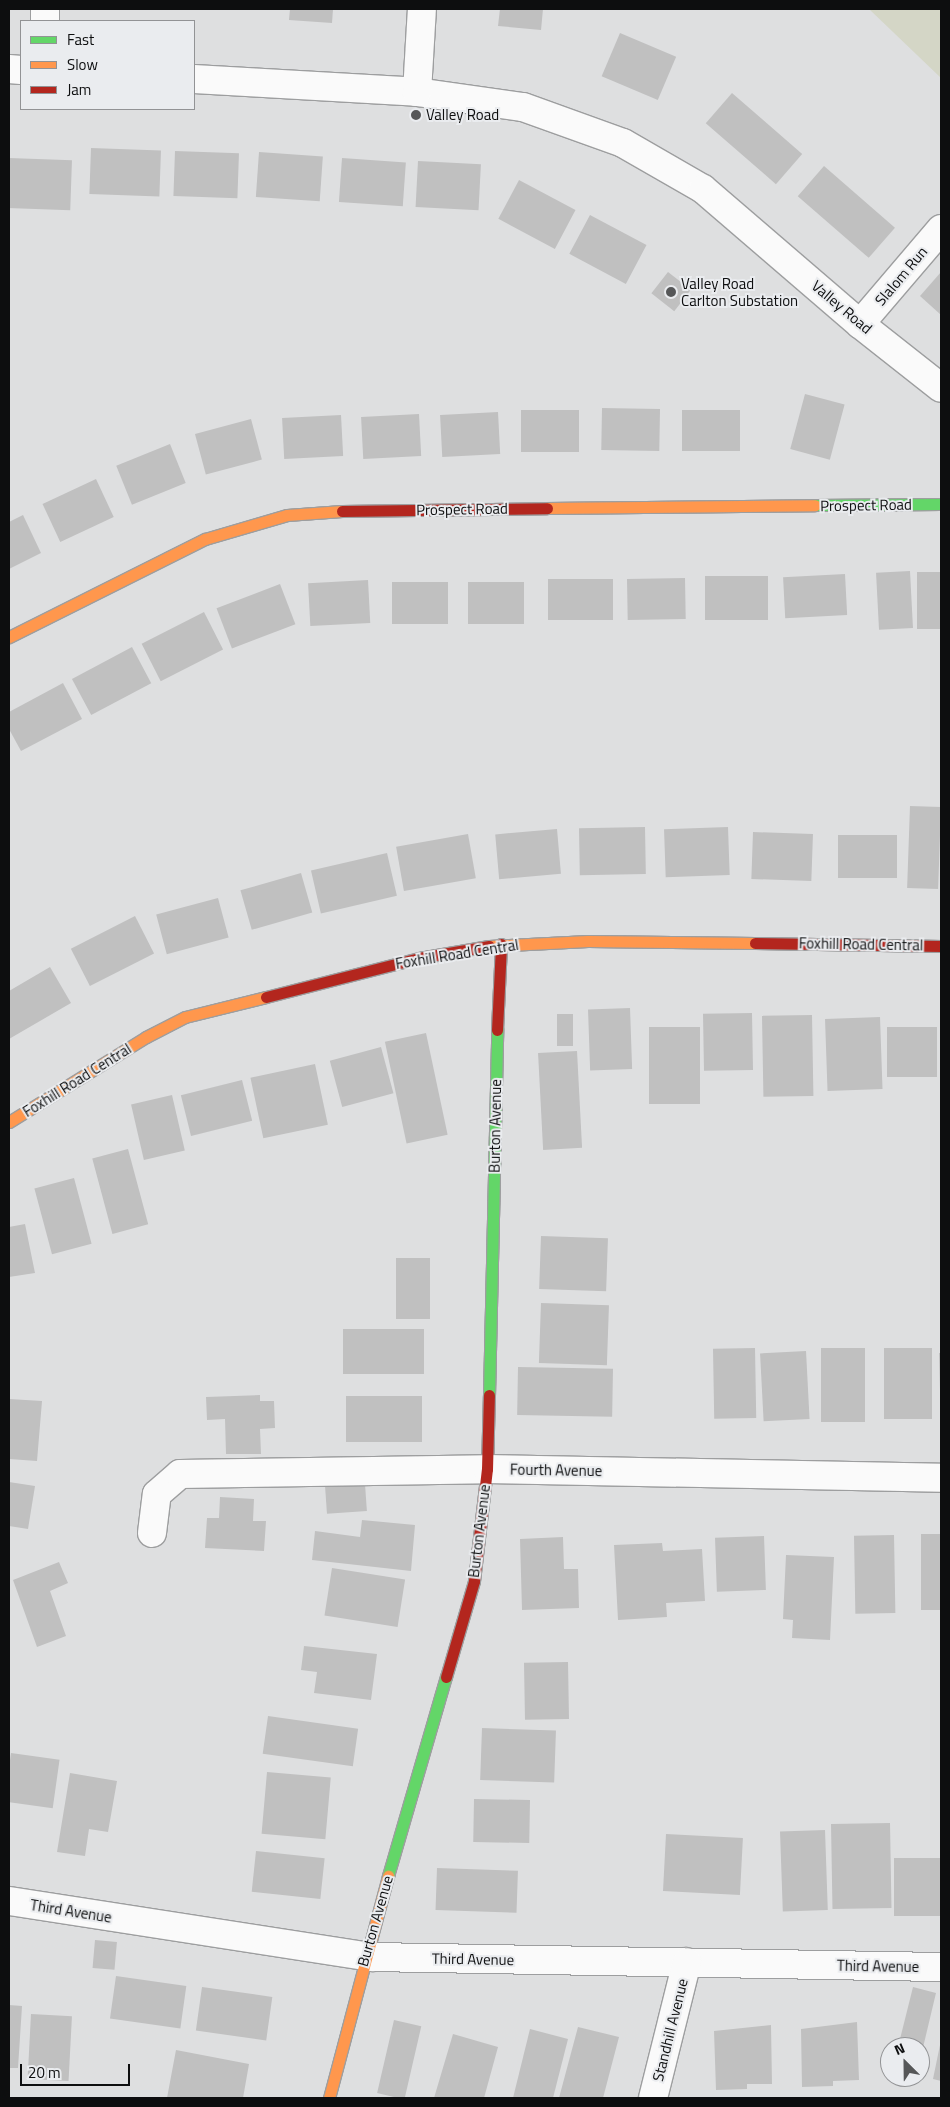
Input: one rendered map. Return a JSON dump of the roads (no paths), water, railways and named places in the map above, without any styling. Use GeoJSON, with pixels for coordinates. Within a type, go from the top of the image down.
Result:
{"type":"FeatureCollection","features":[{"type":"Feature","properties":{"kind":"street"},"geometry":{"type":"LineString","coordinates":[[417,92],[422,9]]}},
{"type":"Feature","properties":{"kind":"street","name":"Valley Road"},"geometry":{"type":"LineString","coordinates":[[195,79],[417,92],[523,107],[623,143],[703,189],[860,324],[941,388]]}},
{"type":"Feature","properties":{"kind":"street","name":"Slalom Run"},"geometry":{"type":"LineString","coordinates":[[860,324],[941,229]]}},
{"type":"Feature","properties":{"kind":"street","name":"Prospect Road"},"geometry":{"type":"LineString","coordinates":[[9,637],[205,539],[244,525],[304,513],[941,504]]}},
{"type":"Feature","properties":{"kind":"street","name":"Foxhill Road Central"},"geometry":{"type":"LineString","coordinates":[[9,1122],[146,1037],[185,1017],[419,958],[501,944],[735,942],[941,946]]}},
{"type":"Feature","properties":{"kind":"street","name":"Burton Avenue"},"geometry":{"type":"LineString","coordinates":[[329,2098],[364,1957],[474,1581],[487,1469],[498,969],[501,944]]}},
{"type":"Feature","properties":{"kind":"street","name":"Fourth Avenue"},"geometry":{"type":"LineString","coordinates":[[152,1533],[157,1494],[180,1474],[487,1469],[941,1478]]}},
{"type":"Feature","properties":{"kind":"street","name":"Third Avenue"},"geometry":{"type":"LineString","coordinates":[[9,1901],[364,1957],[941,1968]]}},
{"type":"Feature","properties":{"kind":"street","name":"Standhill Avenue"},"geometry":{"type":"LineString","coordinates":[[653,2098],[687,1962]]}},
{"type":"Feature","properties":{"kind":"place","name":"Valley Road"},"geometry":{"type":"Point","coordinates":[416,115]}},
{"type":"Feature","properties":{"kind":"place","name":"Valley Road Carlton Substation"},"geometry":{"type":"Point","coordinates":[671,292]}}]}
